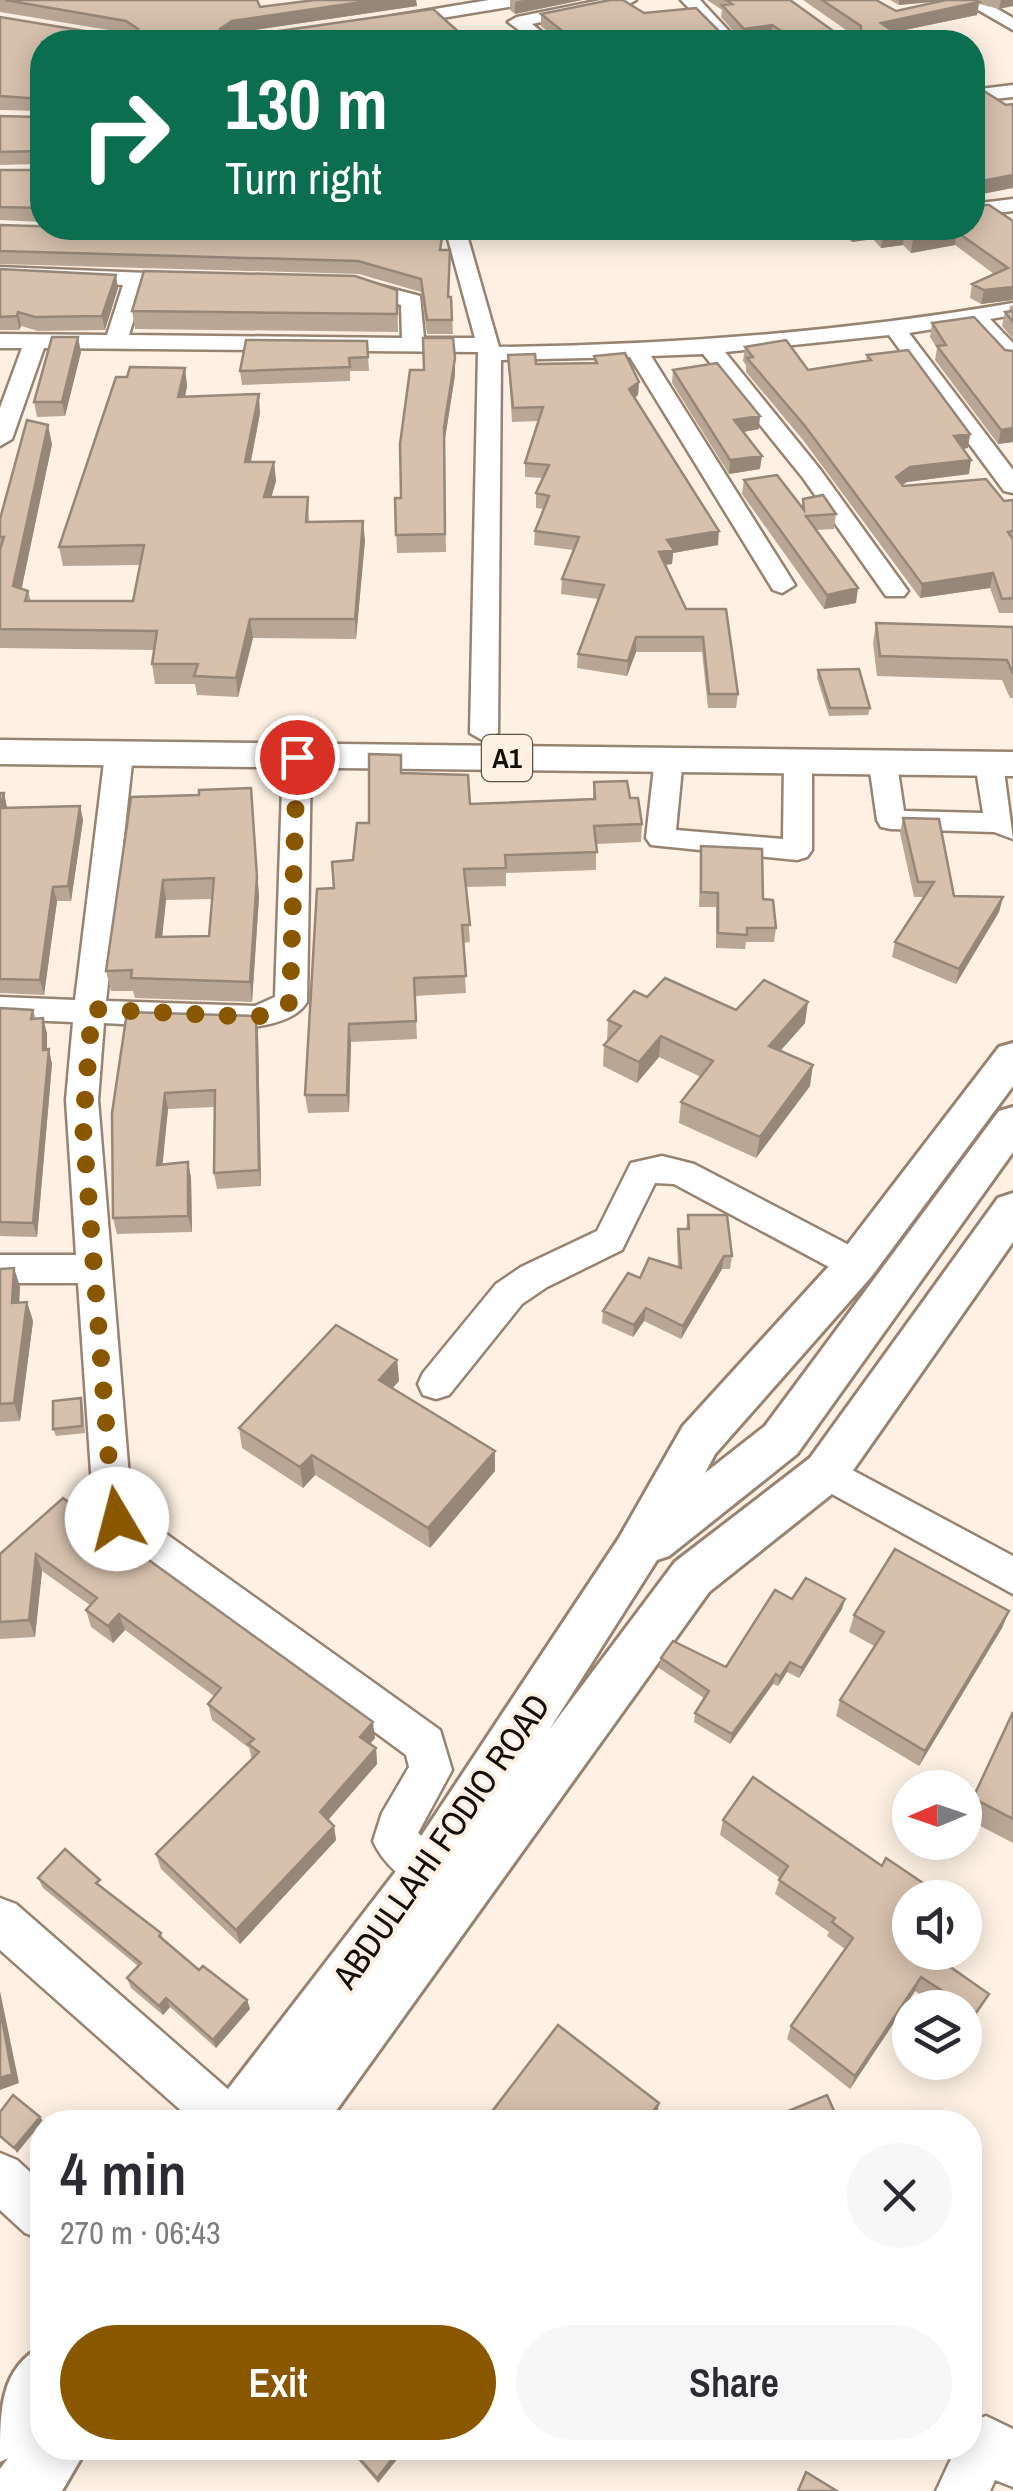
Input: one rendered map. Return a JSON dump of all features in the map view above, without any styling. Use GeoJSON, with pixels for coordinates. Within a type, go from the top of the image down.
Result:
{"type":"FeatureCollection","features":[{"type":"Feature","properties":{"kind":"highway","name":"A1"},"geometry":{"type":"LineString","coordinates":[[0,728],[484,733],[1005,756]]}},
{"type":"Feature","properties":{"kind":"highway","name":"A1"},"geometry":{"type":"LineString","coordinates":[[0,752],[669,758],[883,764],[1005,756]]}},
{"type":"Feature","properties":{"kind":"main road"},"geometry":{"type":"LineString","coordinates":[[636,1553],[699,1440],[856,1265],[1013,1057]]}},
{"type":"Feature","properties":{"kind":"main road"},"geometry":{"type":"LineString","coordinates":[[636,1553],[781,1440],[1013,1122]]}},
{"type":"Feature","properties":{"kind":"main road"},"geometry":{"type":"LineString","coordinates":[[692,1578],[826,1472],[1013,1209]]}},
{"type":"Feature","properties":{"kind":"main road"},"geometry":{"type":"LineString","coordinates":[[692,1578],[730,1479]]}},
{"type":"Feature","properties":{"kind":"main road","name":"ABDULLAHI FODIO ROAD"},"geometry":{"type":"LineString","coordinates":[[247,2110],[428,1871],[636,1553]]}},
{"type":"Feature","properties":{"kind":"main road","name":"ABDULLAHI FODIO ROAD"},"geometry":{"type":"LineString","coordinates":[[302,2110],[692,1578]]}},
{"type":"Feature","properties":{"kind":"main road"},"geometry":{"type":"LineString","coordinates":[[0,2430],[30,2392]]}},
{"type":"Feature","properties":{"kind":"main road"},"geometry":{"type":"LineString","coordinates":[[23,2491],[46,2460]]}},
{"type":"Feature","properties":{"kind":"street"},"geometry":{"type":"LineString","coordinates":[[366,25],[520,0]]}},
{"type":"Feature","properties":{"kind":"street"},"geometry":{"type":"LineString","coordinates":[[529,30],[518,22],[627,0]]}},
{"type":"Feature","properties":{"kind":"street"},"geometry":{"type":"LineString","coordinates":[[690,0],[719,30]]}},
{"type":"Feature","properties":{"kind":"street"},"geometry":{"type":"LineString","coordinates":[[960,1],[1013,26]]}},
{"type":"Feature","properties":{"kind":"street"},"geometry":{"type":"LineString","coordinates":[[985,94],[1013,91]]}},
{"type":"Feature","properties":{"kind":"street"},"geometry":{"type":"LineString","coordinates":[[985,208],[1013,204]]}},
{"type":"Feature","properties":{"kind":"street"},"geometry":{"type":"LineString","coordinates":[[452,240],[490,350],[484,733]]}},
{"type":"Feature","properties":{"kind":"street"},"geometry":{"type":"LineString","coordinates":[[0,273],[210,279]]}},
{"type":"Feature","properties":{"kind":"street"},"geometry":{"type":"LineString","coordinates":[[116,342],[135,279]]}},
{"type":"Feature","properties":{"kind":"street"},"geometry":{"type":"LineString","coordinates":[[322,281],[359,284],[412,300],[414,345]]}},
{"type":"Feature","properties":{"kind":"street"},"geometry":{"type":"LineString","coordinates":[[0,341],[414,345],[490,350],[712,349],[896,330],[1013,309]]}},
{"type":"Feature","properties":{"kind":"street"},"geometry":{"type":"LineString","coordinates":[[975,316],[1013,356]]}},
{"type":"Feature","properties":{"kind":"street"},"geometry":{"type":"LineString","coordinates":[[896,330],[1003,483]]}},
{"type":"Feature","properties":{"kind":"street"},"geometry":{"type":"LineString","coordinates":[[0,439],[36,341]]}},
{"type":"Feature","properties":{"kind":"street"},"geometry":{"type":"LineString","coordinates":[[712,349],[811,473],[895,591]]}},
{"type":"Feature","properties":{"kind":"street"},"geometry":{"type":"LineString","coordinates":[[637,351],[782,585]]}},
{"type":"Feature","properties":{"kind":"street"},"geometry":{"type":"LineString","coordinates":[[720,486],[811,473]]}},
{"type":"Feature","properties":{"kind":"street"},"geometry":{"type":"LineString","coordinates":[[119,754],[96,936],[82,1100],[112,1501],[117,1519],[425,1744],[431,1770],[398,1828],[395,1841],[428,1871]]}},
{"type":"Feature","properties":{"kind":"street"},"geometry":{"type":"LineString","coordinates":[[883,764],[891,820],[1006,826],[1005,756]]}},
{"type":"Feature","properties":{"kind":"street"},"geometry":{"type":"LineString","coordinates":[[0,1008],[255,1017],[277,1012],[290,1002],[297,757]]}},
{"type":"Feature","properties":{"kind":"street"},"geometry":{"type":"LineString","coordinates":[[669,758],[661,838],[797,850],[798,761]]}},
{"type":"Feature","properties":{"kind":"street"},"geometry":{"type":"LineString","coordinates":[[436,1384],[508,1294],[610,1240],[643,1172],[662,1169],[682,1173],[856,1265]]}},
{"type":"Feature","properties":{"kind":"street"},"geometry":{"type":"LineString","coordinates":[[0,1269],[95,1269]]}},
{"type":"Feature","properties":{"kind":"street"},"geometry":{"type":"LineString","coordinates":[[826,1472],[1013,1576]]}},
{"type":"Feature","properties":{"kind":"street"},"geometry":{"type":"LineString","coordinates":[[0,1920],[215,2110]]}},
{"type":"Feature","properties":{"kind":"street"},"geometry":{"type":"LineString","coordinates":[[0,2177],[30,2205]]}},
{"type":"Feature","properties":{"kind":"street"},"geometry":{"type":"LineString","coordinates":[[982,2450],[986,2442],[1013,2460]]}},
{"type":"Feature","properties":{"kind":"street"},"geometry":{"type":"LineString","coordinates":[[962,2491],[977,2460]]}},
{"type":"Feature","properties":{"kind":"building"},"geometry":{"type":"Polygon","coordinates":[[[5,0],[257,0],[260,7],[315,0],[375,0],[232,21],[221,30],[137,30],[126,21],[5,0]]]}},
{"type":"Feature","properties":{"kind":"building"},"geometry":{"type":"Polygon","coordinates":[[[623,0],[644,13],[696,8],[718,30],[561,30],[541,14],[623,0]]]}},
{"type":"Feature","properties":{"kind":"building"},"geometry":{"type":"Polygon","coordinates":[[[726,0],[790,0],[832,30],[780,30],[772,25],[744,29],[722,5],[732,4],[726,0]]]}},
{"type":"Feature","properties":{"kind":"building"},"geometry":{"type":"Polygon","coordinates":[[[822,0],[876,0],[896,11],[946,0],[979,2],[881,23],[892,30],[861,30],[861,26],[822,0]]]}},
{"type":"Feature","properties":{"kind":"building"},"geometry":{"type":"Polygon","coordinates":[[[433,9],[457,30],[286,30],[433,9]]]}},
{"type":"Feature","properties":{"kind":"building"},"geometry":{"type":"Polygon","coordinates":[[[0,17],[79,30],[30,30],[30,98],[0,96],[0,17]]]}},
{"type":"Feature","properties":{"kind":"building"},"geometry":{"type":"Polygon","coordinates":[[[985,92],[1006,105],[1013,104],[1013,175],[985,180],[985,92]]]}},
{"type":"Feature","properties":{"kind":"building"},"geometry":{"type":"Polygon","coordinates":[[[0,116],[30,117],[30,151],[0,152],[0,116]]]}},
{"type":"Feature","properties":{"kind":"building"},"geometry":{"type":"Polygon","coordinates":[[[0,170],[30,170],[30,208],[0,207],[0,170]]]}},
{"type":"Feature","properties":{"kind":"building"},"geometry":{"type":"Polygon","coordinates":[[[985,205],[1013,221],[1013,287],[984,290],[972,284],[1008,268],[968,240],[985,240],[985,205]]]}},
{"type":"Feature","properties":{"kind":"building"},"geometry":{"type":"Polygon","coordinates":[[[0,225],[30,226],[30,240],[442,240],[440,250],[450,250],[448,297],[452,320],[427,320],[421,279],[358,261],[0,251],[0,225]]]}},
{"type":"Feature","properties":{"kind":"building"},"geometry":{"type":"Polygon","coordinates":[[[0,269],[116,275],[102,316],[35,317],[18,312],[17,316],[0,317],[0,269]]]}},
{"type":"Feature","properties":{"kind":"building"},"geometry":{"type":"Polygon","coordinates":[[[144,271],[355,276],[397,290],[397,314],[132,311],[144,271]]]}},
{"type":"Feature","properties":{"kind":"building"},"geometry":{"type":"Polygon","coordinates":[[[974,317],[1005,350],[1013,351],[1013,428],[1001,430],[937,346],[946,345],[932,323],[974,317]]]}},
{"type":"Feature","properties":{"kind":"building"},"geometry":{"type":"Polygon","coordinates":[[[52,337],[78,337],[62,402],[34,402],[52,337]]]}},
{"type":"Feature","properties":{"kind":"building"},"geometry":{"type":"Polygon","coordinates":[[[423,338],[453,338],[455,358],[444,427],[445,534],[396,535],[395,498],[401,498],[400,444],[410,370],[424,370],[423,338]]]}},
{"type":"Feature","properties":{"kind":"building"},"geometry":{"type":"Polygon","coordinates":[[[246,340],[367,341],[368,357],[349,358],[350,367],[240,371],[246,340]]]}},
{"type":"Feature","properties":{"kind":"building"},"geometry":{"type":"Polygon","coordinates":[[[786,340],[808,370],[871,360],[867,355],[908,350],[970,434],[954,436],[971,460],[910,467],[896,477],[903,486],[986,479],[1004,501],[1013,500],[1013,531],[1008,532],[1013,539],[1013,598],[1002,599],[993,573],[922,584],[805,426],[747,358],[753,357],[745,347],[786,340]]]}},
{"type":"Feature","properties":{"kind":"building"},"geometry":{"type":"Polygon","coordinates":[[[625,353],[639,382],[629,389],[719,531],[667,540],[674,550],[659,552],[686,609],[726,609],[738,694],[709,694],[703,637],[636,637],[628,661],[578,654],[604,585],[562,579],[579,537],[535,531],[549,496],[536,493],[549,465],[525,463],[543,407],[513,408],[508,355],[535,354],[536,364],[597,363],[594,356],[625,353]]]}},
{"type":"Feature","properties":{"kind":"building"},"geometry":{"type":"Polygon","coordinates":[[[717,363],[760,416],[734,420],[762,456],[730,460],[673,370],[717,363]]]}},
{"type":"Feature","properties":{"kind":"building"},"geometry":{"type":"Polygon","coordinates":[[[130,367],[185,368],[178,397],[259,394],[245,462],[274,462],[264,497],[308,497],[306,522],[363,521],[355,619],[250,619],[236,678],[194,676],[198,664],[152,664],[157,631],[0,629],[0,549],[4,537],[0,537],[0,519],[27,420],[48,425],[13,586],[28,591],[25,601],[133,601],[144,545],[59,547],[116,377],[127,377],[130,367]]]}},
{"type":"Feature","properties":{"kind":"building"},"geometry":{"type":"Polygon","coordinates":[[[777,475],[804,510],[803,499],[823,495],[836,514],[806,516],[858,588],[827,595],[744,480],[777,475]]]}},
{"type":"Feature","properties":{"kind":"building"},"geometry":{"type":"Polygon","coordinates":[[[876,623],[1013,627],[1013,674],[1007,660],[880,656],[876,623]]]}},
{"type":"Feature","properties":{"kind":"building"},"geometry":{"type":"Polygon","coordinates":[[[859,669],[870,708],[830,708],[818,670],[859,669]]]}},
{"type":"Feature","properties":{"kind":"building"},"geometry":{"type":"Polygon","coordinates":[[[369,754],[401,755],[401,773],[468,775],[470,804],[595,799],[594,782],[627,781],[630,798],[638,798],[642,824],[594,826],[597,852],[505,855],[506,868],[464,869],[470,925],[462,925],[466,976],[414,978],[416,1021],[349,1024],[347,1095],[305,1095],[317,889],[334,888],[332,862],[353,860],[357,823],[369,823],[369,754]]]}},
{"type":"Feature","properties":{"kind":"building"},"geometry":{"type":"Polygon","coordinates":[[[251,788],[257,877],[250,982],[131,978],[132,970],[106,971],[131,797],[199,795],[199,790],[251,788]],[[214,878],[163,880],[156,937],[209,936],[214,878]]]}},
{"type":"Feature","properties":{"kind":"building"},"geometry":{"type":"Polygon","coordinates":[[[0,793],[4,793],[1,808],[80,806],[68,886],[53,887],[40,980],[0,979],[0,793]]]}},
{"type":"Feature","properties":{"kind":"building"},"geometry":{"type":"Polygon","coordinates":[[[903,818],[939,819],[954,896],[1003,897],[959,969],[895,942],[934,882],[918,882],[903,818]]]}},
{"type":"Feature","properties":{"kind":"building"},"geometry":{"type":"Polygon","coordinates":[[[701,846],[762,849],[763,899],[773,900],[776,928],[747,928],[747,935],[718,933],[718,893],[701,892],[701,846]]]}},
{"type":"Feature","properties":{"kind":"building"},"geometry":{"type":"Polygon","coordinates":[[[665,978],[736,1010],[764,980],[808,1002],[769,1046],[813,1065],[760,1137],[681,1102],[713,1061],[661,1036],[639,1062],[604,1045],[621,1026],[608,1020],[634,991],[647,997],[665,978]]]}},
{"type":"Feature","properties":{"kind":"building"},"geometry":{"type":"Polygon","coordinates":[[[0,1008],[33,1010],[31,1019],[43,1018],[43,1050],[49,1049],[33,1223],[0,1222],[0,1008]]]}},
{"type":"Feature","properties":{"kind":"building"},"geometry":{"type":"Polygon","coordinates":[[[127,1012],[256,1016],[259,1170],[214,1173],[215,1090],[165,1093],[157,1165],[188,1162],[188,1216],[113,1218],[112,1113],[127,1012]]]}},
{"type":"Feature","properties":{"kind":"building"},"geometry":{"type":"Polygon","coordinates":[[[688,1215],[727,1215],[732,1256],[724,1256],[683,1326],[646,1308],[634,1325],[603,1311],[628,1273],[640,1278],[649,1258],[681,1268],[678,1229],[689,1229],[688,1215]]]}},
{"type":"Feature","properties":{"kind":"building"},"geometry":{"type":"Polygon","coordinates":[[[14,1268],[12,1303],[27,1302],[14,1403],[0,1404],[0,1269],[14,1268]]]}},
{"type":"Feature","properties":{"kind":"building"},"geometry":{"type":"Polygon","coordinates":[[[336,1325],[397,1360],[379,1380],[495,1451],[428,1528],[312,1455],[300,1467],[239,1428],[336,1325]]]}},
{"type":"Feature","properties":{"kind":"building"},"geometry":{"type":"Polygon","coordinates":[[[81,1398],[82,1426],[53,1429],[53,1401],[81,1398]]]}},
{"type":"Feature","properties":{"kind":"building"},"geometry":{"type":"Polygon","coordinates":[[[63,1498],[373,1722],[360,1737],[376,1748],[320,1812],[334,1826],[236,1930],[156,1854],[259,1752],[248,1744],[254,1739],[208,1704],[221,1688],[119,1614],[108,1626],[86,1610],[97,1598],[36,1554],[29,1620],[0,1622],[0,1554],[63,1498]]]}},
{"type":"Feature","properties":{"kind":"building"},"geometry":{"type":"Polygon","coordinates":[[[895,1549],[1009,1611],[925,1751],[840,1700],[884,1632],[854,1615],[895,1549]]]}},
{"type":"Feature","properties":{"kind":"building"},"geometry":{"type":"Polygon","coordinates":[[[806,1578],[845,1599],[802,1668],[790,1662],[780,1677],[776,1674],[732,1734],[695,1713],[709,1691],[661,1658],[673,1641],[726,1667],[775,1590],[792,1599],[806,1578]]]}},
{"type":"Feature","properties":{"kind":"building"},"geometry":{"type":"Polygon","coordinates":[[[1013,1712],[1013,1819],[982,1803],[982,1779],[1013,1712]]]}},
{"type":"Feature","properties":{"kind":"building"},"geometry":{"type":"Polygon","coordinates":[[[753,1777],[882,1866],[886,1858],[919,1880],[892,1880],[892,1970],[955,1970],[989,1994],[982,2004],[982,1990],[941,1990],[921,1977],[912,1990],[892,1990],[892,2020],[855,2076],[791,2026],[853,1938],[832,1922],[835,1918],[779,1880],[788,1866],[723,1820],[753,1777]]]}},
{"type":"Feature","properties":{"kind":"building"},"geometry":{"type":"Polygon","coordinates":[[[65,1849],[100,1880],[96,1883],[161,1933],[159,1936],[199,1970],[203,1966],[247,2000],[213,2040],[166,1998],[159,2006],[127,1978],[141,1963],[38,1878],[65,1849]]]}},
{"type":"Feature","properties":{"kind":"building"},"geometry":{"type":"Polygon","coordinates":[[[0,2008],[12,2074],[0,2078],[0,2008]]]}},
{"type":"Feature","properties":{"kind":"building"},"geometry":{"type":"Polygon","coordinates":[[[558,2025],[659,2103],[654,2110],[493,2110],[558,2025]]]}},
{"type":"Feature","properties":{"kind":"building"},"geometry":{"type":"Polygon","coordinates":[[[13,2095],[31,2110],[30,2129],[14,2148],[0,2136],[0,2112],[13,2095]]]}},
{"type":"Feature","properties":{"kind":"building"},"geometry":{"type":"Polygon","coordinates":[[[827,2095],[834,2110],[791,2110],[827,2095]]]}},
{"type":"Feature","properties":{"kind":"building"},"geometry":{"type":"Polygon","coordinates":[[[361,2460],[391,2460],[377,2478],[361,2460]]]}},
{"type":"Feature","properties":{"kind":"building"},"geometry":{"type":"Polygon","coordinates":[[[806,2472],[837,2491],[798,2491],[806,2472]]]}},
{"type":"Feature","properties":{"kind":"route"},"geometry":{"type":"LineString","coordinates":[[117,1519],[112,1501],[83,1126],[92,1009],[255,1017],[277,1012],[290,1002],[297,757]]}}]}
